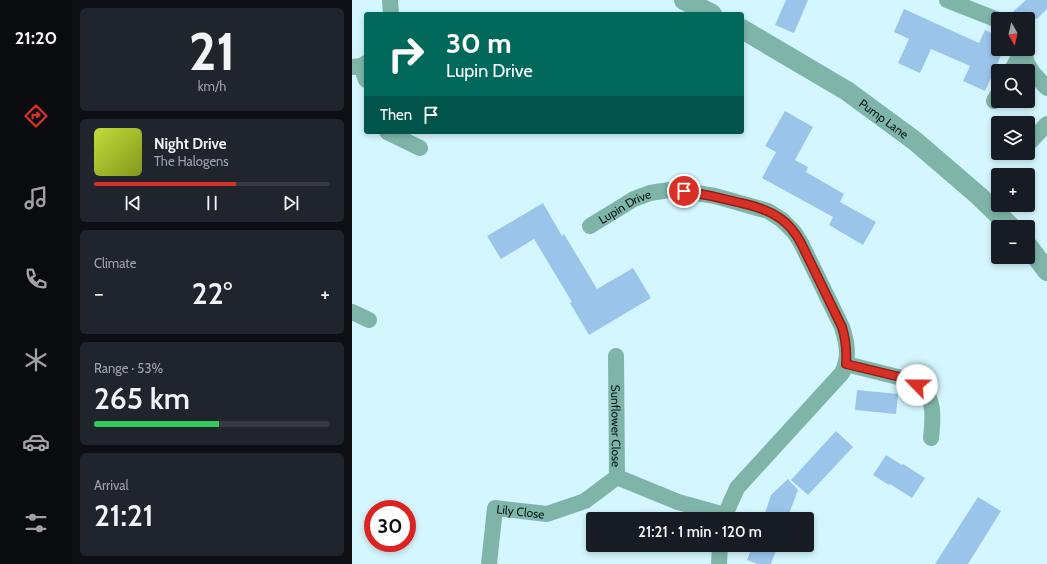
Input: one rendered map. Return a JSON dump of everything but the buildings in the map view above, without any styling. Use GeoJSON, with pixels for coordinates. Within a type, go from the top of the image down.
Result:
{"type":"FeatureCollection","features":[{"type":"Feature","properties":{"kind":"street"},"geometry":{"type":"LineString","coordinates":[[390,0],[392,12]]}},
{"type":"Feature","properties":{"kind":"street"},"geometry":{"type":"LineString","coordinates":[[684,0],[708,12]]}},
{"type":"Feature","properties":{"kind":"street"},"geometry":{"type":"LineString","coordinates":[[947,0],[991,17]]}},
{"type":"Feature","properties":{"kind":"street","name":"Pump Lane"},"geometry":{"type":"LineString","coordinates":[[744,31],[847,91],[915,141],[979,196],[1003,220]]}},
{"type":"Feature","properties":{"kind":"street"},"geometry":{"type":"LineString","coordinates":[[1025,56],[1033,73],[1047,88]]}},
{"type":"Feature","properties":{"kind":"street"},"geometry":{"type":"LineString","coordinates":[[1035,136],[1047,124]]}},
{"type":"Feature","properties":{"kind":"street"},"geometry":{"type":"LineString","coordinates":[[391,134],[420,148]]}},
{"type":"Feature","properties":{"kind":"street","name":"Lupin Drive"},"geometry":{"type":"LineString","coordinates":[[590,226],[634,199],[650,192],[669,190],[715,196],[768,211],[782,220],[794,232],[801,243],[842,327],[846,339],[846,364]]}},
{"type":"Feature","properties":{"kind":"street"},"geometry":{"type":"LineString","coordinates":[[1035,254],[1047,271]]}},
{"type":"Feature","properties":{"kind":"street"},"geometry":{"type":"LineString","coordinates":[[352,312],[369,320]]}},
{"type":"Feature","properties":{"kind":"street","name":"Sunflower Close"},"geometry":{"type":"LineString","coordinates":[[616,356],[617,477],[678,502],[709,512]]}},
{"type":"Feature","properties":{"kind":"street"},"geometry":{"type":"LineString","coordinates":[[727,512],[737,488],[842,373],[846,364],[904,378],[917,385],[927,393],[933,411],[931,438]]}},
{"type":"Feature","properties":{"kind":"street","name":"Lily Close"},"geometry":{"type":"LineString","coordinates":[[489,564],[495,508],[547,514],[585,501],[617,477]]}},
{"type":"Feature","properties":{"kind":"street"},"geometry":{"type":"LineString","coordinates":[[719,564],[720,552]]}},
{"type":"Feature","properties":{"kind":"route"},"geometry":{"type":"LineString","coordinates":[[684,191],[715,196],[747,204],[768,211],[782,220],[794,232],[801,243],[842,327],[846,339],[846,364],[904,378],[917,385]]}}]}
